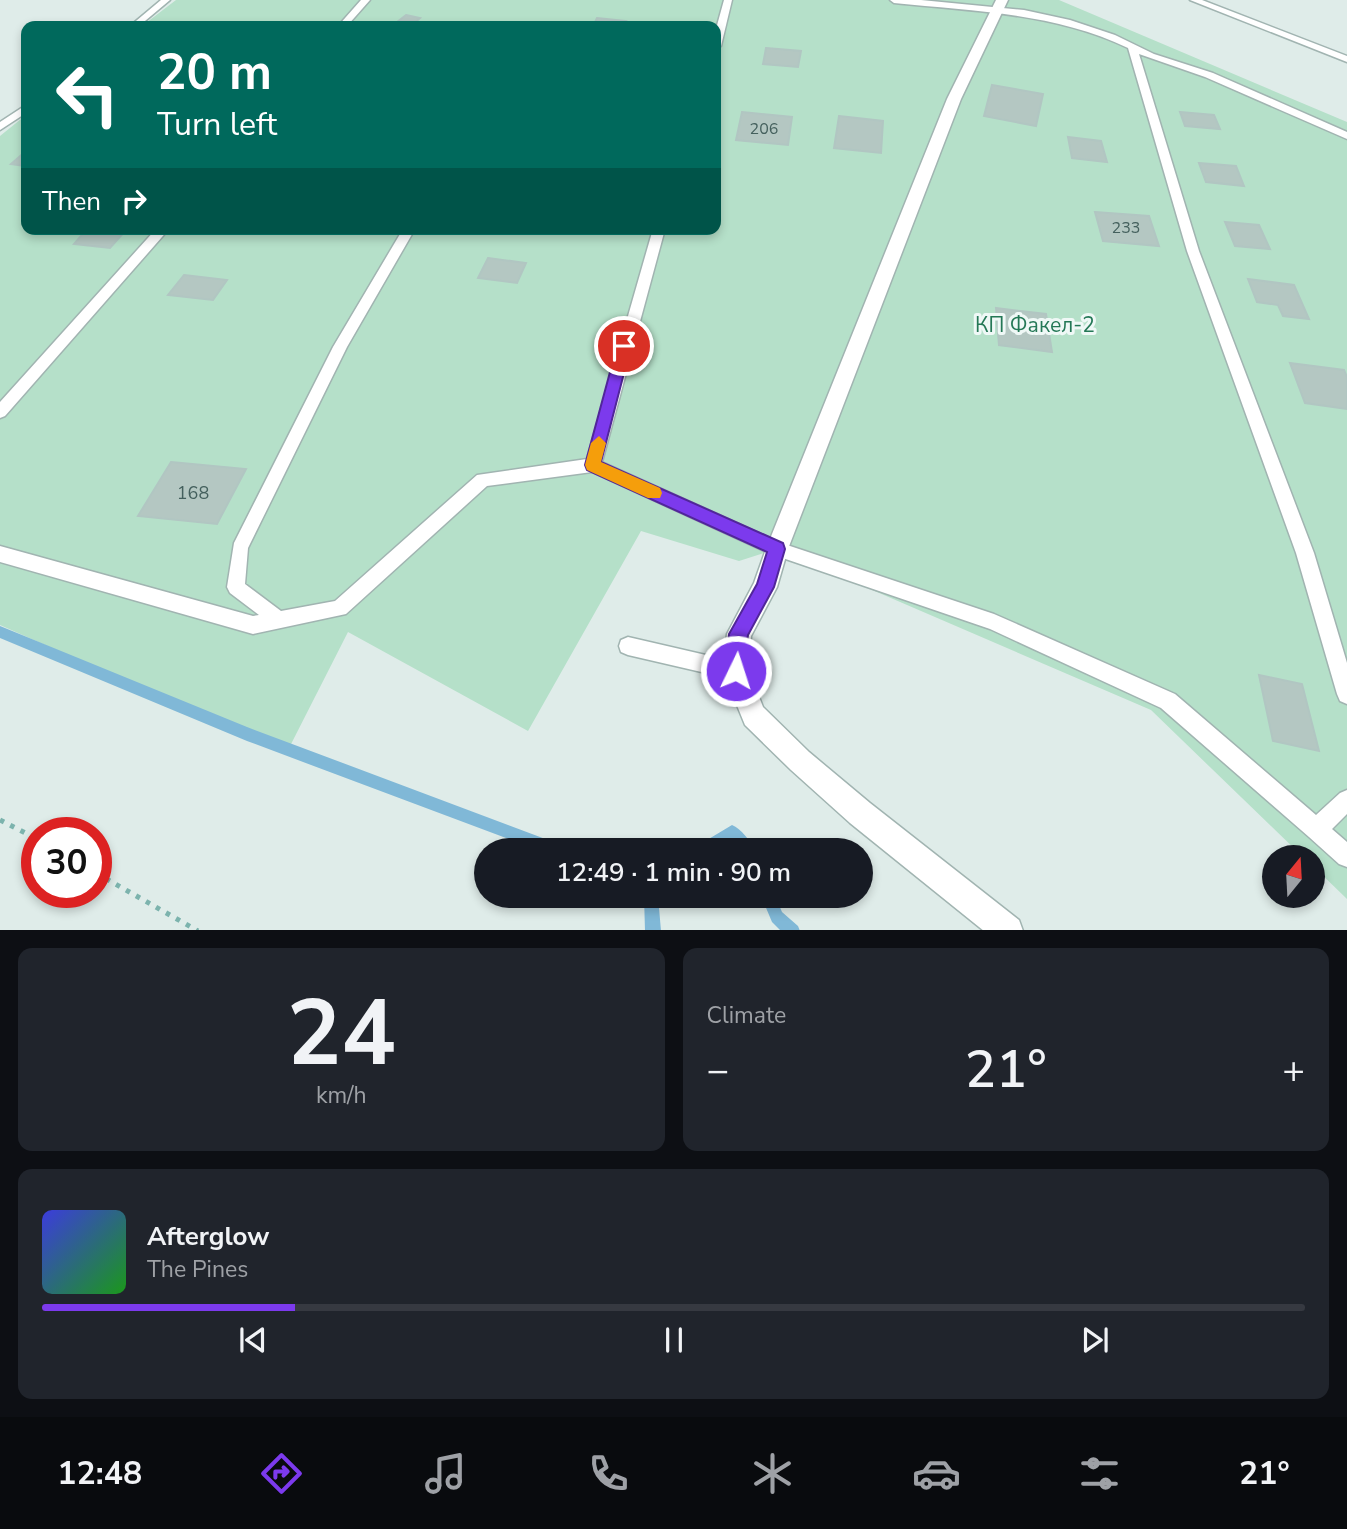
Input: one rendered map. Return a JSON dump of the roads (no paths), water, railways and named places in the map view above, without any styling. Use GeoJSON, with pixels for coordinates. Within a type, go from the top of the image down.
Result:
{"type":"FeatureCollection","features":[{"type":"Feature","properties":{"kind":"street"},"geometry":{"type":"LineString","coordinates":[[999,6],[954,99],[777,549],[765,587],[738,634],[736,671],[754,716],[800,761],[1008,930]]}},
{"type":"Feature","properties":{"kind":"lane"},"geometry":{"type":"LineString","coordinates":[[143,21],[166,0]]}},
{"type":"Feature","properties":{"kind":"lane"},"geometry":{"type":"LineString","coordinates":[[347,21],[366,0]]}},
{"type":"Feature","properties":{"kind":"lane"},"geometry":{"type":"LineString","coordinates":[[721,27],[728,0]]}},
{"type":"Feature","properties":{"kind":"lane"},"geometry":{"type":"LineString","coordinates":[[894,0],[999,6],[1068,22],[1209,75],[1347,136]]}},
{"type":"Feature","properties":{"kind":"lane"},"geometry":{"type":"LineString","coordinates":[[1194,0],[1347,59]]}},
{"type":"Feature","properties":{"kind":"lane"},"geometry":{"type":"LineString","coordinates":[[1132,47],[1193,251],[1306,553],[1347,694]]}},
{"type":"Feature","properties":{"kind":"lane"},"geometry":{"type":"LineString","coordinates":[[0,127],[21,112]]}},
{"type":"Feature","properties":{"kind":"lane"},"geometry":{"type":"LineString","coordinates":[[0,412],[158,235]]}},
{"type":"Feature","properties":{"kind":"lane"},"geometry":{"type":"LineString","coordinates":[[279,620],[236,587],[240,548],[340,347],[405,235]]}},
{"type":"Feature","properties":{"kind":"lane"},"geometry":{"type":"LineString","coordinates":[[593,465],[657,235]]}},
{"type":"Feature","properties":{"kind":"lane"},"geometry":{"type":"LineString","coordinates":[[0,554],[253,625],[340,608],[483,480],[593,465],[777,549],[993,622],[1168,701],[1347,856]]}},
{"type":"Feature","properties":{"kind":"lane"},"geometry":{"type":"LineString","coordinates":[[628,646],[736,671]]}},
{"type":"Feature","properties":{"kind":"lane"},"geometry":{"type":"LineString","coordinates":[[1316,830],[1347,800]]}},
{"type":"Feature","properties":{"kind":"waterway"},"geometry":{"type":"LineString","coordinates":[[0,632],[247,734],[524,838]]}},
{"type":"Feature","properties":{"kind":"waterway"},"geometry":{"type":"LineString","coordinates":[[723,838],[732,832],[737,838]]}},
{"type":"Feature","properties":{"kind":"waterway"},"geometry":{"type":"LineString","coordinates":[[652,908],[653,930]]}},
{"type":"Feature","properties":{"kind":"waterway"},"geometry":{"type":"LineString","coordinates":[[773,908],[777,917],[792,930]]}},
{"type":"Feature","properties":{"kind":"park label","name":"КП Факел-2"},"geometry":{"type":"Point","coordinates":[1035,325]}}]}
